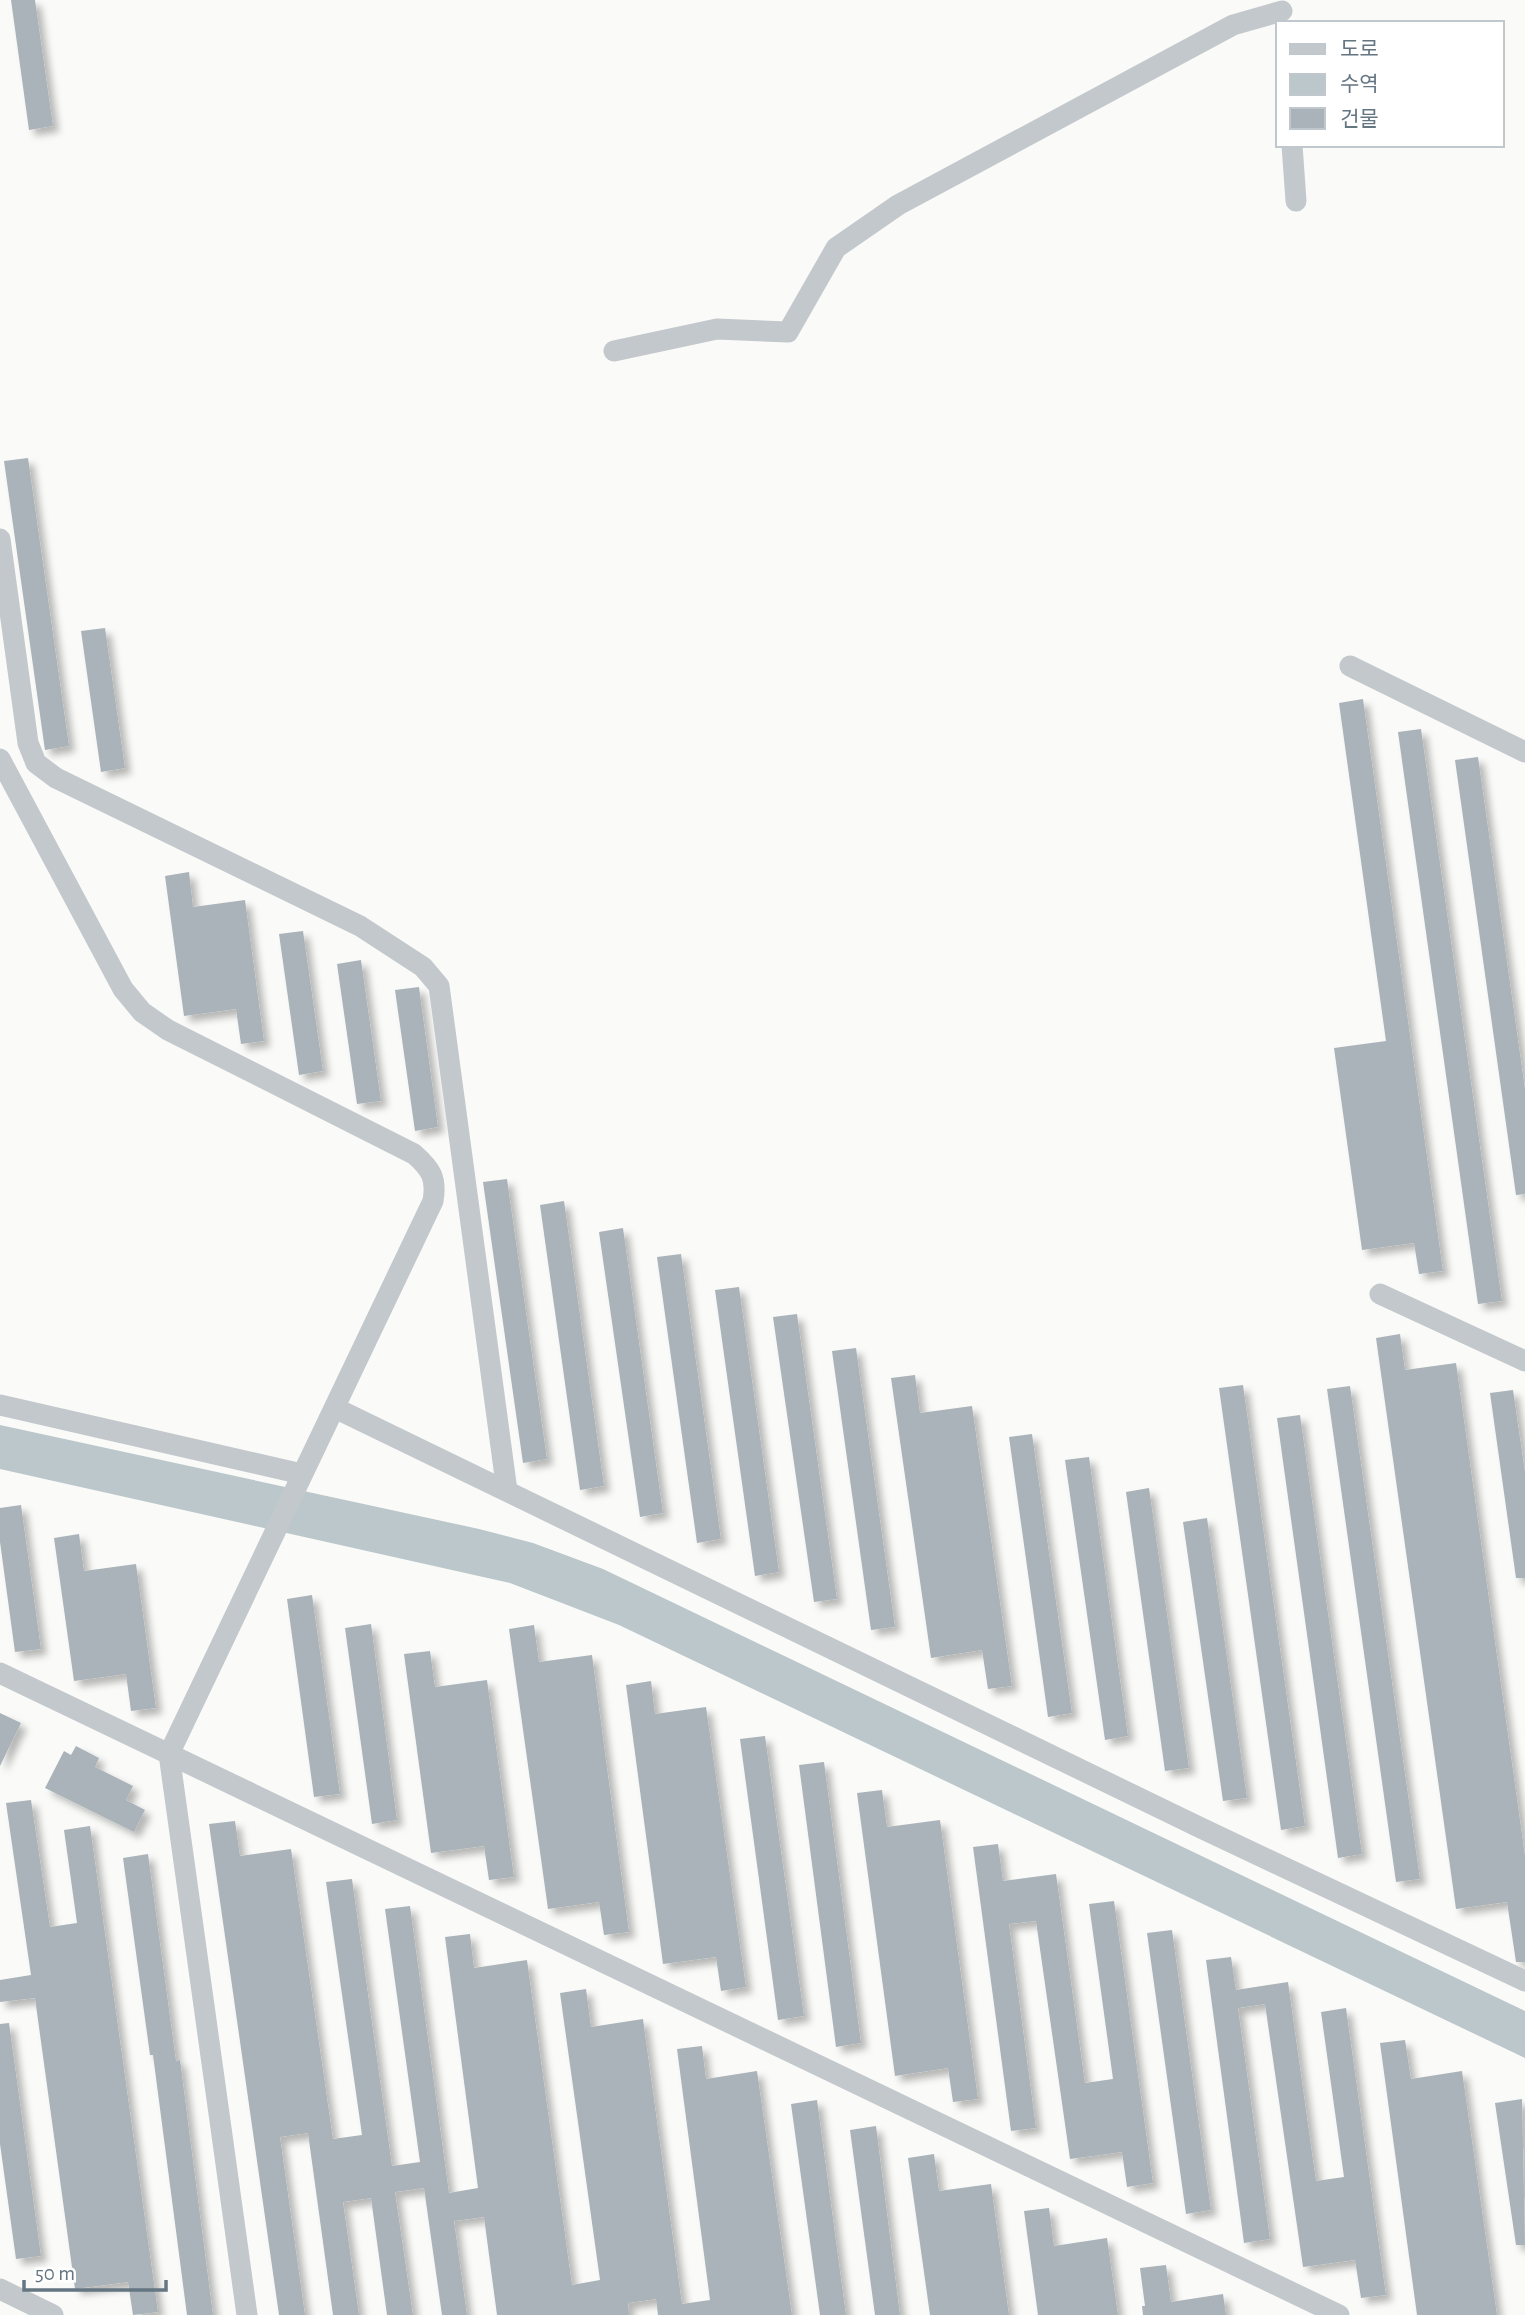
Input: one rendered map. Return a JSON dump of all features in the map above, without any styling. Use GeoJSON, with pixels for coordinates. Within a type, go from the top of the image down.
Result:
{"type":"FeatureCollection","features":[{"type":"Feature","properties":{"kind":"street"},"geometry":{"type":"LineString","coordinates":[[614,351],[718,329],[788,332],[836,248],[898,205],[1233,25],[1283,11]]}},
{"type":"Feature","properties":{"kind":"street"},"geometry":{"type":"LineString","coordinates":[[1292,147],[1296,201]]}},
{"type":"Feature","properties":{"kind":"street"},"geometry":{"type":"LineString","coordinates":[[0,539],[28,743],[36,763],[56,778],[360,926],[423,967],[439,986],[507,1491]]}},
{"type":"Feature","properties":{"kind":"street"},"geometry":{"type":"LineString","coordinates":[[1350,666],[1525,752]]}},
{"type":"Feature","properties":{"kind":"street"},"geometry":{"type":"LineString","coordinates":[[0,760],[124,989],[142,1012],[168,1030],[414,1154],[430,1168],[436,1183],[433,1201],[169,1754],[247,2315]]}},
{"type":"Feature","properties":{"kind":"street"},"geometry":{"type":"LineString","coordinates":[[1380,1294],[1525,1361]]}},
{"type":"Feature","properties":{"kind":"street"},"geometry":{"type":"LineString","coordinates":[[0,1405],[299,1481]]}},
{"type":"Feature","properties":{"kind":"street"},"geometry":{"type":"LineString","coordinates":[[335,1408],[1525,1981]]}},
{"type":"Feature","properties":{"kind":"street"},"geometry":{"type":"LineString","coordinates":[[0,1673],[1339,2315]]}},
{"type":"Feature","properties":{"kind":"street"},"geometry":{"type":"LineString","coordinates":[[0,2290],[53,2315]]}},
{"type":"Feature","properties":{"kind":"water"},"geometry":{"type":"Polygon","coordinates":[[[0,1425],[479,1529],[533,1543],[603,1569],[1525,2011],[1525,2058],[619,1625],[510,1583],[0,1469],[0,1425]]]}},
{"type":"Feature","properties":{"kind":"building"},"geometry":{"type":"Polygon","coordinates":[[[11,0],[35,0],[53,126],[29,130],[11,0]]]}},
{"type":"Feature","properties":{"kind":"building"},"geometry":{"type":"Polygon","coordinates":[[[28,458],[69,746],[45,750],[4,461],[28,458]]]}},
{"type":"Feature","properties":{"kind":"building"},"geometry":{"type":"Polygon","coordinates":[[[105,628],[125,768],[101,772],[81,631],[105,628]]]}},
{"type":"Feature","properties":{"kind":"building"},"geometry":{"type":"Polygon","coordinates":[[[1363,699],[1443,1271],[1419,1274],[1414,1243],[1362,1250],[1334,1048],[1386,1041],[1339,703],[1363,699]]]}},
{"type":"Feature","properties":{"kind":"building"},"geometry":{"type":"Polygon","coordinates":[[[1421,729],[1502,1301],[1478,1304],[1398,732],[1421,729]]]}},
{"type":"Feature","properties":{"kind":"building"},"geometry":{"type":"Polygon","coordinates":[[[1478,757],[1525,1089],[1525,1194],[1516,1195],[1455,760],[1478,757]]]}},
{"type":"Feature","properties":{"kind":"building"},"geometry":{"type":"Polygon","coordinates":[[[189,872],[193,907],[245,900],[264,1041],[241,1044],[236,1009],[184,1016],[165,876],[189,872]]]}},
{"type":"Feature","properties":{"kind":"building"},"geometry":{"type":"Polygon","coordinates":[[[303,931],[323,1071],[299,1075],[279,934],[303,931]]]}},
{"type":"Feature","properties":{"kind":"building"},"geometry":{"type":"Polygon","coordinates":[[[361,960],[381,1101],[357,1104],[337,964],[361,960]]]}},
{"type":"Feature","properties":{"kind":"building"},"geometry":{"type":"Polygon","coordinates":[[[419,987],[438,1127],[415,1131],[395,990],[419,987]]]}},
{"type":"Feature","properties":{"kind":"building"},"geometry":{"type":"Polygon","coordinates":[[[507,1179],[547,1459],[523,1463],[483,1182],[507,1179]]]}},
{"type":"Feature","properties":{"kind":"building"},"geometry":{"type":"Polygon","coordinates":[[[564,1201],[604,1486],[580,1490],[540,1205],[564,1201]]]}},
{"type":"Feature","properties":{"kind":"building"},"geometry":{"type":"Polygon","coordinates":[[[623,1228],[663,1513],[640,1517],[599,1232],[623,1228]]]}},
{"type":"Feature","properties":{"kind":"building"},"geometry":{"type":"Polygon","coordinates":[[[681,1254],[721,1539],[697,1543],[657,1257],[681,1254]]]}},
{"type":"Feature","properties":{"kind":"building"},"geometry":{"type":"Polygon","coordinates":[[[739,1287],[779,1572],[755,1576],[715,1290],[739,1287]]]}},
{"type":"Feature","properties":{"kind":"building"},"geometry":{"type":"Polygon","coordinates":[[[797,1314],[837,1599],[814,1602],[773,1317],[797,1314]]]}},
{"type":"Feature","properties":{"kind":"building"},"geometry":{"type":"Polygon","coordinates":[[[1400,1334],[1405,1370],[1456,1363],[1525,1856],[1525,1962],[1516,1962],[1507,1902],[1456,1909],[1376,1338],[1400,1334]]]}},
{"type":"Feature","properties":{"kind":"building"},"geometry":{"type":"Polygon","coordinates":[[[856,1348],[895,1627],[871,1630],[832,1351],[856,1348]]]}},
{"type":"Feature","properties":{"kind":"building"},"geometry":{"type":"Polygon","coordinates":[[[915,1375],[920,1413],[972,1406],[1012,1686],[988,1689],[982,1650],[931,1658],[891,1378],[915,1375]]]}},
{"type":"Feature","properties":{"kind":"building"},"geometry":{"type":"Polygon","coordinates":[[[1243,1385],[1305,1826],[1281,1830],[1219,1388],[1243,1385]]]}},
{"type":"Feature","properties":{"kind":"building"},"geometry":{"type":"Polygon","coordinates":[[[1350,1386],[1420,1879],[1396,1882],[1327,1389],[1350,1386]]]}},
{"type":"Feature","properties":{"kind":"building"},"geometry":{"type":"Polygon","coordinates":[[[1513,1390],[1525,1472],[1525,1578],[1516,1578],[1490,1393],[1513,1390]]]}},
{"type":"Feature","properties":{"kind":"building"},"geometry":{"type":"Polygon","coordinates":[[[1300,1415],[1362,1854],[1338,1858],[1277,1418],[1300,1415]]]}},
{"type":"Feature","properties":{"kind":"building"},"geometry":{"type":"Polygon","coordinates":[[[1032,1434],[1072,1713],[1048,1717],[1009,1437],[1032,1434]]]}},
{"type":"Feature","properties":{"kind":"building"},"geometry":{"type":"Polygon","coordinates":[[[1089,1457],[1128,1736],[1105,1740],[1065,1460],[1089,1457]]]}},
{"type":"Feature","properties":{"kind":"building"},"geometry":{"type":"Polygon","coordinates":[[[1149,1488],[1189,1768],[1165,1771],[1126,1492],[1149,1488]]]}},
{"type":"Feature","properties":{"kind":"building"},"geometry":{"type":"Polygon","coordinates":[[[21,1505],[41,1649],[15,1652],[0,1542],[0,1508],[21,1505]]]}},
{"type":"Feature","properties":{"kind":"building"},"geometry":{"type":"Polygon","coordinates":[[[1207,1518],[1247,1798],[1223,1801],[1183,1522],[1207,1518]]]}},
{"type":"Feature","properties":{"kind":"building"},"geometry":{"type":"Polygon","coordinates":[[[79,1534],[84,1571],[136,1564],[156,1708],[131,1711],[126,1674],[74,1681],[54,1538],[79,1534]]]}},
{"type":"Feature","properties":{"kind":"building"},"geometry":{"type":"Polygon","coordinates":[[[312,1595],[340,1794],[314,1797],[287,1599],[312,1595]]]}},
{"type":"Feature","properties":{"kind":"building"},"geometry":{"type":"Polygon","coordinates":[[[371,1624],[397,1820],[372,1824],[345,1628],[371,1624]]]}},
{"type":"Feature","properties":{"kind":"building"},"geometry":{"type":"Polygon","coordinates":[[[534,1625],[539,1662],[592,1655],[629,1932],[604,1935],[599,1902],[548,1909],[509,1629],[534,1625]]]}},
{"type":"Feature","properties":{"kind":"building"},"geometry":{"type":"Polygon","coordinates":[[[430,1651],[435,1687],[487,1680],[514,1877],[489,1880],[484,1846],[431,1853],[404,1654],[430,1651]]]}},
{"type":"Feature","properties":{"kind":"building"},"geometry":{"type":"Polygon","coordinates":[[[651,1681],[655,1714],[706,1707],[746,1987],[721,1991],[716,1957],[663,1964],[626,1685],[651,1681]]]}},
{"type":"Feature","properties":{"kind":"building"},"geometry":{"type":"Polygon","coordinates":[[[0,1713],[21,1723],[0,1766],[0,1713]]]}},
{"type":"Feature","properties":{"kind":"building"},"geometry":{"type":"Polygon","coordinates":[[[765,1736],[804,2016],[778,2020],[740,1739],[765,1736]]]}},
{"type":"Feature","properties":{"kind":"building"},"geometry":{"type":"Polygon","coordinates":[[[76,1746],[99,1758],[95,1767],[133,1786],[126,1800],[145,1810],[134,1832],[45,1788],[64,1751],[71,1755],[76,1746]]]}},
{"type":"Feature","properties":{"kind":"building"},"geometry":{"type":"Polygon","coordinates":[[[824,1762],[861,2043],[836,2047],[799,1765],[824,1762]]]}},
{"type":"Feature","properties":{"kind":"building"},"geometry":{"type":"Polygon","coordinates":[[[882,1790],[887,1827],[940,1820],[978,2099],[953,2102],[948,2068],[895,2076],[857,1793],[882,1790]]]}},
{"type":"Feature","properties":{"kind":"building"},"geometry":{"type":"Polygon","coordinates":[[[31,1800],[50,1927],[77,1923],[64,1830],[90,1826],[158,2312],[133,2315],[128,2282],[75,2289],[35,1998],[0,2002],[0,1980],[31,1975],[6,1803],[31,1800]]]}},
{"type":"Feature","properties":{"kind":"building"},"geometry":{"type":"Polygon","coordinates":[[[235,1821],[240,1856],[291,1849],[333,2139],[362,2135],[326,1882],[352,1879],[392,2166],[420,2162],[385,1909],[410,1906],[449,2193],[478,2188],[445,1937],[470,1934],[474,1968],[527,1960],[572,2285],[600,2280],[560,1993],[586,1989],[591,2027],[643,2019],[682,2304],[710,2300],[677,2049],[702,2046],[706,2079],[757,2071],[792,2315],[658,2315],[656,2299],[628,2303],[629,2315],[497,2315],[484,2217],[454,2221],[467,2315],[442,2315],[424,2188],[395,2192],[413,2315],[387,2315],[371,2198],[343,2202],[359,2315],[333,2315],[308,2133],[280,2137],[305,2315],[279,2315],[209,1824],[235,1821]]]}},
{"type":"Feature","properties":{"kind":"building"},"geometry":{"type":"Polygon","coordinates":[[[998,1844],[1003,1881],[1056,1874],[1085,2083],[1113,2079],[1089,1904],[1114,1901],[1153,2183],[1127,2187],[1122,2152],[1070,2159],[1036,1921],[1009,1924],[1036,2128],[1011,2131],[973,1847],[998,1844]]]}},
{"type":"Feature","properties":{"kind":"building"},"geometry":{"type":"Polygon","coordinates":[[[148,1854],[176,2061],[180,2060],[213,2315],[187,2315],[153,2055],[150,2055],[123,1858],[148,1854]]]}},
{"type":"Feature","properties":{"kind":"building"},"geometry":{"type":"Polygon","coordinates":[[[1172,1930],[1211,2210],[1186,2214],[1147,1933],[1172,1930]]]}},
{"type":"Feature","properties":{"kind":"building"},"geometry":{"type":"Polygon","coordinates":[[[1231,1957],[1236,1990],[1288,1982],[1316,2181],[1344,2177],[1321,2012],[1346,2008],[1386,2295],[1361,2298],[1355,2260],[1303,2267],[1265,2004],[1238,2008],[1270,2239],[1244,2243],[1206,1960],[1231,1957]]]}},
{"type":"Feature","properties":{"kind":"building"},"geometry":{"type":"Polygon","coordinates":[[[9,2023],[41,2256],[16,2259],[0,2144],[0,2024],[9,2023]]]}},
{"type":"Feature","properties":{"kind":"building"},"geometry":{"type":"Polygon","coordinates":[[[1405,2040],[1411,2079],[1462,2071],[1497,2315],[1417,2315],[1380,2043],[1405,2040]]]}},
{"type":"Feature","properties":{"kind":"building"},"geometry":{"type":"Polygon","coordinates":[[[1522,2099],[1525,2245],[1516,2245],[1495,2103],[1522,2099]]]}},
{"type":"Feature","properties":{"kind":"building"},"geometry":{"type":"Polygon","coordinates":[[[817,2100],[846,2315],[820,2315],[791,2104],[817,2100]]]}},
{"type":"Feature","properties":{"kind":"building"},"geometry":{"type":"Polygon","coordinates":[[[876,2126],[900,2315],[875,2315],[850,2130],[876,2126]]]}},
{"type":"Feature","properties":{"kind":"building"},"geometry":{"type":"Polygon","coordinates":[[[934,2154],[939,2191],[991,2184],[1009,2315],[930,2315],[908,2158],[934,2154]]]}},
{"type":"Feature","properties":{"kind":"building"},"geometry":{"type":"Polygon","coordinates":[[[1049,2208],[1054,2246],[1107,2238],[1118,2315],[1038,2315],[1024,2211],[1049,2208]]]}},
{"type":"Feature","properties":{"kind":"building"},"geometry":{"type":"Polygon","coordinates":[[[1166,2265],[1171,2302],[1223,2294],[1226,2315],[1143,2315],[1142,2306],[1145,2306],[1140,2268],[1166,2265]]]}}]}
